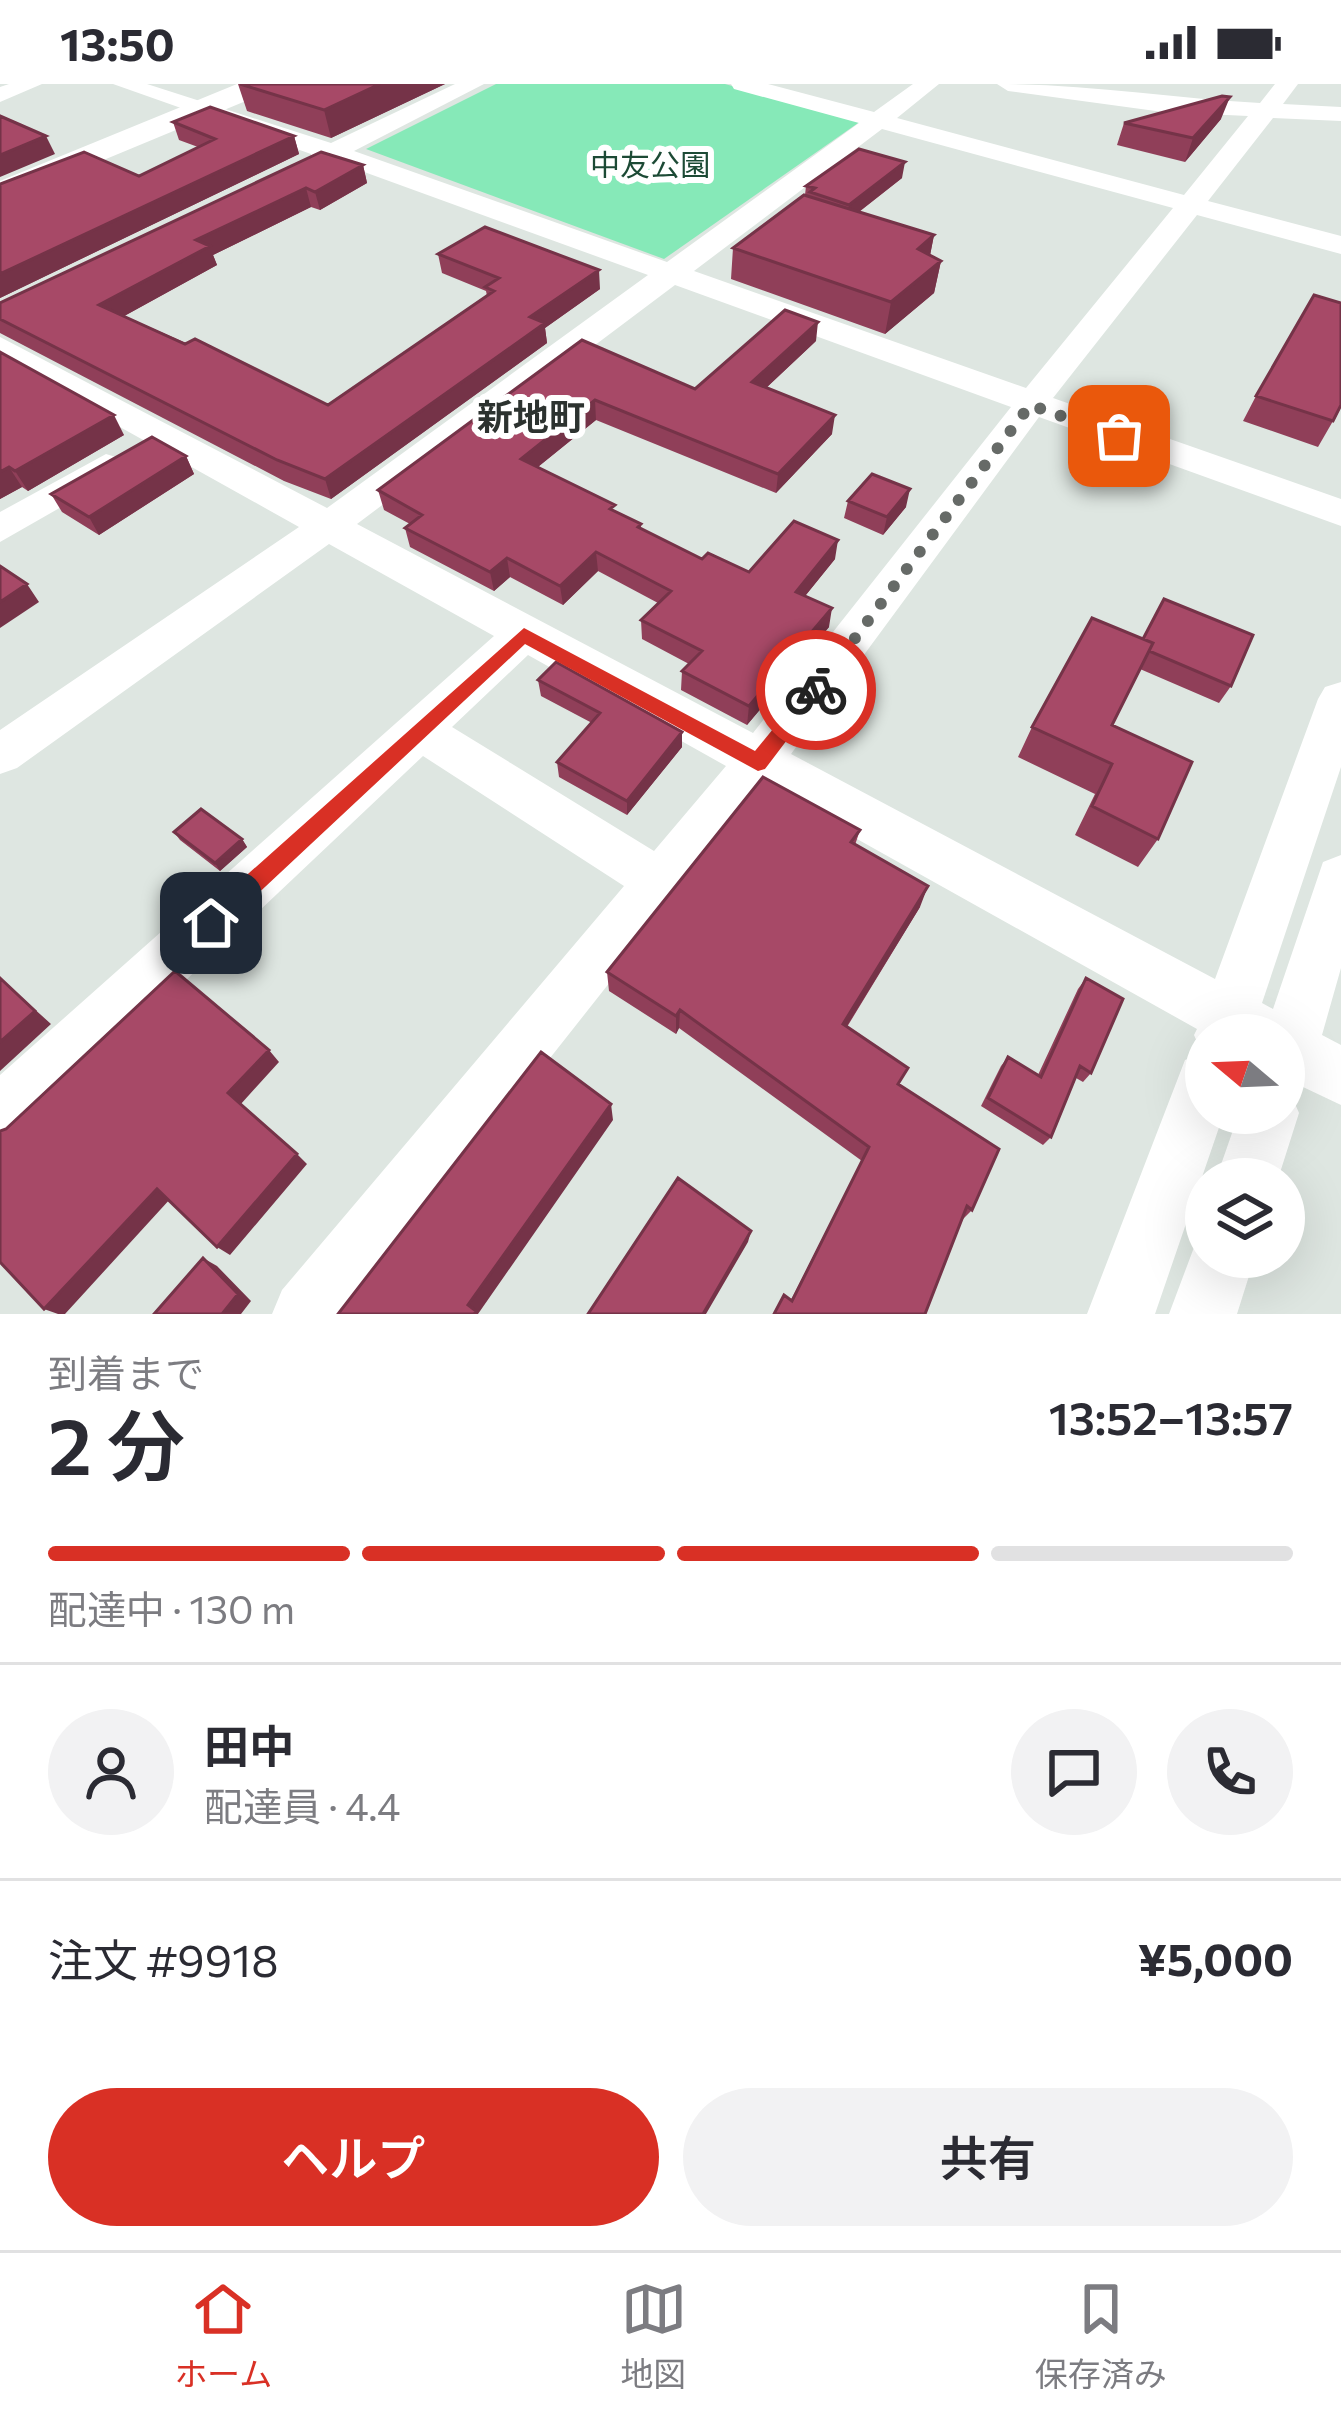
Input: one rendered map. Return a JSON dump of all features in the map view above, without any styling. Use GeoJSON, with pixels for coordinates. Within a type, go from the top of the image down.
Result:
{"type":"FeatureCollection","features":[{"type":"Feature","properties":{"kind":"main road"},"geometry":{"type":"LineString","coordinates":[[0,193],[262,84]]}},
{"type":"Feature","properties":{"kind":"street"},"geometry":{"type":"LineString","coordinates":[[0,95],[31,84]]}},
{"type":"Feature","properties":{"kind":"street"},"geometry":{"type":"LineString","coordinates":[[124,84],[332,152],[1341,513]]}},
{"type":"Feature","properties":{"kind":"street"},"geometry":{"type":"LineString","coordinates":[[291,172],[473,84]]}},
{"type":"Feature","properties":{"kind":"street"},"geometry":{"type":"LineString","coordinates":[[0,755],[327,527],[928,84]]}},
{"type":"Feature","properties":{"kind":"street"},"geometry":{"type":"LineString","coordinates":[[1008,84],[1071,104],[1269,107],[1341,114]]}},
{"type":"Feature","properties":{"kind":"street"},"geometry":{"type":"LineString","coordinates":[[306,1314],[758,763],[919,559],[1030,405],[1287,84]]}},
{"type":"Feature","properties":{"kind":"street"},"geometry":{"type":"LineString","coordinates":[[750,85],[877,120],[1019,148],[1188,203],[1341,244]]}},
{"type":"Feature","properties":{"kind":"street"},"geometry":{"type":"LineString","coordinates":[[20,368],[159,435],[1213,1014]]}},
{"type":"Feature","properties":{"kind":"street"},"geometry":{"type":"LineString","coordinates":[[0,529],[159,435]]}},
{"type":"Feature","properties":{"kind":"street"},"geometry":{"type":"LineString","coordinates":[[0,1115],[524,635]]}},
{"type":"Feature","properties":{"kind":"street"},"geometry":{"type":"LineString","coordinates":[[1268,1014],[1341,699]]}},
{"type":"Feature","properties":{"kind":"street"},"geometry":{"type":"LineString","coordinates":[[421,730],[662,883]]}},
{"type":"Feature","properties":{"kind":"street"},"geometry":{"type":"LineString","coordinates":[[1275,1014],[1341,878]]}},
{"type":"Feature","properties":{"kind":"street"},"geometry":{"type":"LineString","coordinates":[[1305,1060],[1341,1076]]}},
{"type":"Feature","properties":{"kind":"street"},"geometry":{"type":"LineString","coordinates":[[1121,1314],[1187,1134]]}},
{"type":"Feature","properties":{"kind":"street"},"geometry":{"type":"LineString","coordinates":[[1203,1314],[1215,1278]]}},
{"type":"Feature","properties":{"kind":"green space","name":"中友公園"},"geometry":{"type":"Polygon","coordinates":[[[496,84],[725,84],[861,121],[664,259],[366,149],[496,84]]]}},
{"type":"Feature","properties":{"kind":"building"},"geometry":{"type":"Polygon","coordinates":[[[240,84],[380,84],[324,110],[240,84]]]}},
{"type":"Feature","properties":{"kind":"building"},"geometry":{"type":"Polygon","coordinates":[[[1230,97],[1193,138],[1124,123],[1230,97]]]}},
{"type":"Feature","properties":{"kind":"building"},"geometry":{"type":"Polygon","coordinates":[[[210,107],[294,136],[0,274],[0,184],[84,152],[139,176],[215,139],[173,122],[210,107]]]}},
{"type":"Feature","properties":{"kind":"building"},"geometry":{"type":"Polygon","coordinates":[[[0,116],[46,136],[0,155],[0,116]]]}},
{"type":"Feature","properties":{"kind":"building"},"geometry":{"type":"Polygon","coordinates":[[[859,149],[905,162],[849,205],[810,192],[815,188],[806,186],[859,149]]]}},
{"type":"Feature","properties":{"kind":"building"},"geometry":{"type":"Polygon","coordinates":[[[321,152],[363,165],[315,192],[306,188],[196,240],[210,246],[99,305],[185,344],[195,339],[328,405],[494,291],[485,287],[499,278],[438,254],[485,227],[599,270],[530,317],[545,323],[325,479],[277,460],[0,319],[0,303],[321,152]]]}},
{"type":"Feature","properties":{"kind":"building"},"geometry":{"type":"Polygon","coordinates":[[[804,195],[934,235],[918,249],[941,261],[891,302],[733,248],[804,195]]]}},
{"type":"Feature","properties":{"kind":"building"},"geometry":{"type":"Polygon","coordinates":[[[1314,295],[1341,303],[1341,405],[1333,421],[1256,396],[1314,295]]]}},
{"type":"Feature","properties":{"kind":"building"},"geometry":{"type":"Polygon","coordinates":[[[785,310],[818,322],[752,382],[835,415],[778,474],[595,400],[521,459],[615,505],[610,509],[641,524],[638,527],[702,559],[708,553],[749,572],[794,521],[838,540],[796,592],[832,608],[749,706],[682,671],[702,651],[641,620],[671,591],[596,552],[560,586],[507,558],[490,572],[405,528],[422,515],[378,490],[582,340],[695,389],[785,310]]]}},
{"type":"Feature","properties":{"kind":"building"},"geometry":{"type":"Polygon","coordinates":[[[0,352],[114,415],[15,471],[9,467],[0,472],[0,352]]]}},
{"type":"Feature","properties":{"kind":"building"},"geometry":{"type":"Polygon","coordinates":[[[152,437],[186,456],[89,517],[51,494],[152,437]]]}},
{"type":"Feature","properties":{"kind":"building"},"geometry":{"type":"Polygon","coordinates":[[[872,474],[910,489],[887,517],[848,501],[872,474]]]}},
{"type":"Feature","properties":{"kind":"building"},"geometry":{"type":"Polygon","coordinates":[[[0,566],[27,584],[0,602],[0,566]]]}},
{"type":"Feature","properties":{"kind":"building"},"geometry":{"type":"Polygon","coordinates":[[[1164,599],[1253,635],[1231,686],[1149,651],[1153,643],[1143,639],[1164,599]]]}},
{"type":"Feature","properties":{"kind":"building"},"geometry":{"type":"Polygon","coordinates":[[[1092,618],[1153,643],[1112,725],[1192,762],[1158,839],[1092,806],[1112,764],[1032,727],[1092,618]]]}},
{"type":"Feature","properties":{"kind":"building"},"geometry":{"type":"Polygon","coordinates":[[[556,662],[682,732],[627,801],[557,762],[600,713],[538,680],[556,662]]]}},
{"type":"Feature","properties":{"kind":"building"},"geometry":{"type":"Polygon","coordinates":[[[763,777],[860,830],[851,842],[928,886],[843,1024],[908,1068],[898,1084],[999,1149],[972,1210],[967,1206],[925,1314],[774,1314],[784,1295],[792,1301],[869,1147],[680,1010],[676,1016],[607,972],[763,777]]]}},
{"type":"Feature","properties":{"kind":"building"},"geometry":{"type":"Polygon","coordinates":[[[201,809],[242,839],[215,863],[174,832],[201,809]]]}},
{"type":"Feature","properties":{"kind":"building"},"geometry":{"type":"Polygon","coordinates":[[[175,971],[269,1050],[228,1093],[297,1154],[217,1247],[157,1189],[44,1309],[0,1262],[0,1131],[175,971]]]}},
{"type":"Feature","properties":{"kind":"building"},"geometry":{"type":"Polygon","coordinates":[[[0,978],[35,1011],[0,1042],[0,978]]]}},
{"type":"Feature","properties":{"kind":"building"},"geometry":{"type":"Polygon","coordinates":[[[1086,978],[1123,999],[1091,1073],[1080,1066],[1051,1137],[988,1098],[1008,1057],[1041,1077],[1086,978]]]}},
{"type":"Feature","properties":{"kind":"building"},"geometry":{"type":"Polygon","coordinates":[[[541,1052],[611,1104],[468,1305],[474,1314],[338,1314],[541,1052]]]}},
{"type":"Feature","properties":{"kind":"building"},"geometry":{"type":"Polygon","coordinates":[[[678,1178],[751,1231],[703,1314],[588,1314],[678,1178]]]}},
{"type":"Feature","properties":{"kind":"building"},"geometry":{"type":"Polygon","coordinates":[[[203,1258],[238,1294],[222,1314],[154,1314],[203,1258]]]}},
{"type":"Feature","properties":{"kind":"way so far"},"geometry":{"type":"LineString","coordinates":[[816,690],[919,559],[1030,405],[1119,436]]}},
{"type":"Feature","properties":{"kind":"district","name":"新地町"},"geometry":{"type":"Point","coordinates":[531,417]}},
{"type":"Feature","properties":{"kind":"route"},"geometry":{"type":"LineString","coordinates":[[211,923],[524,635],[758,763],[816,690]]}}]}
